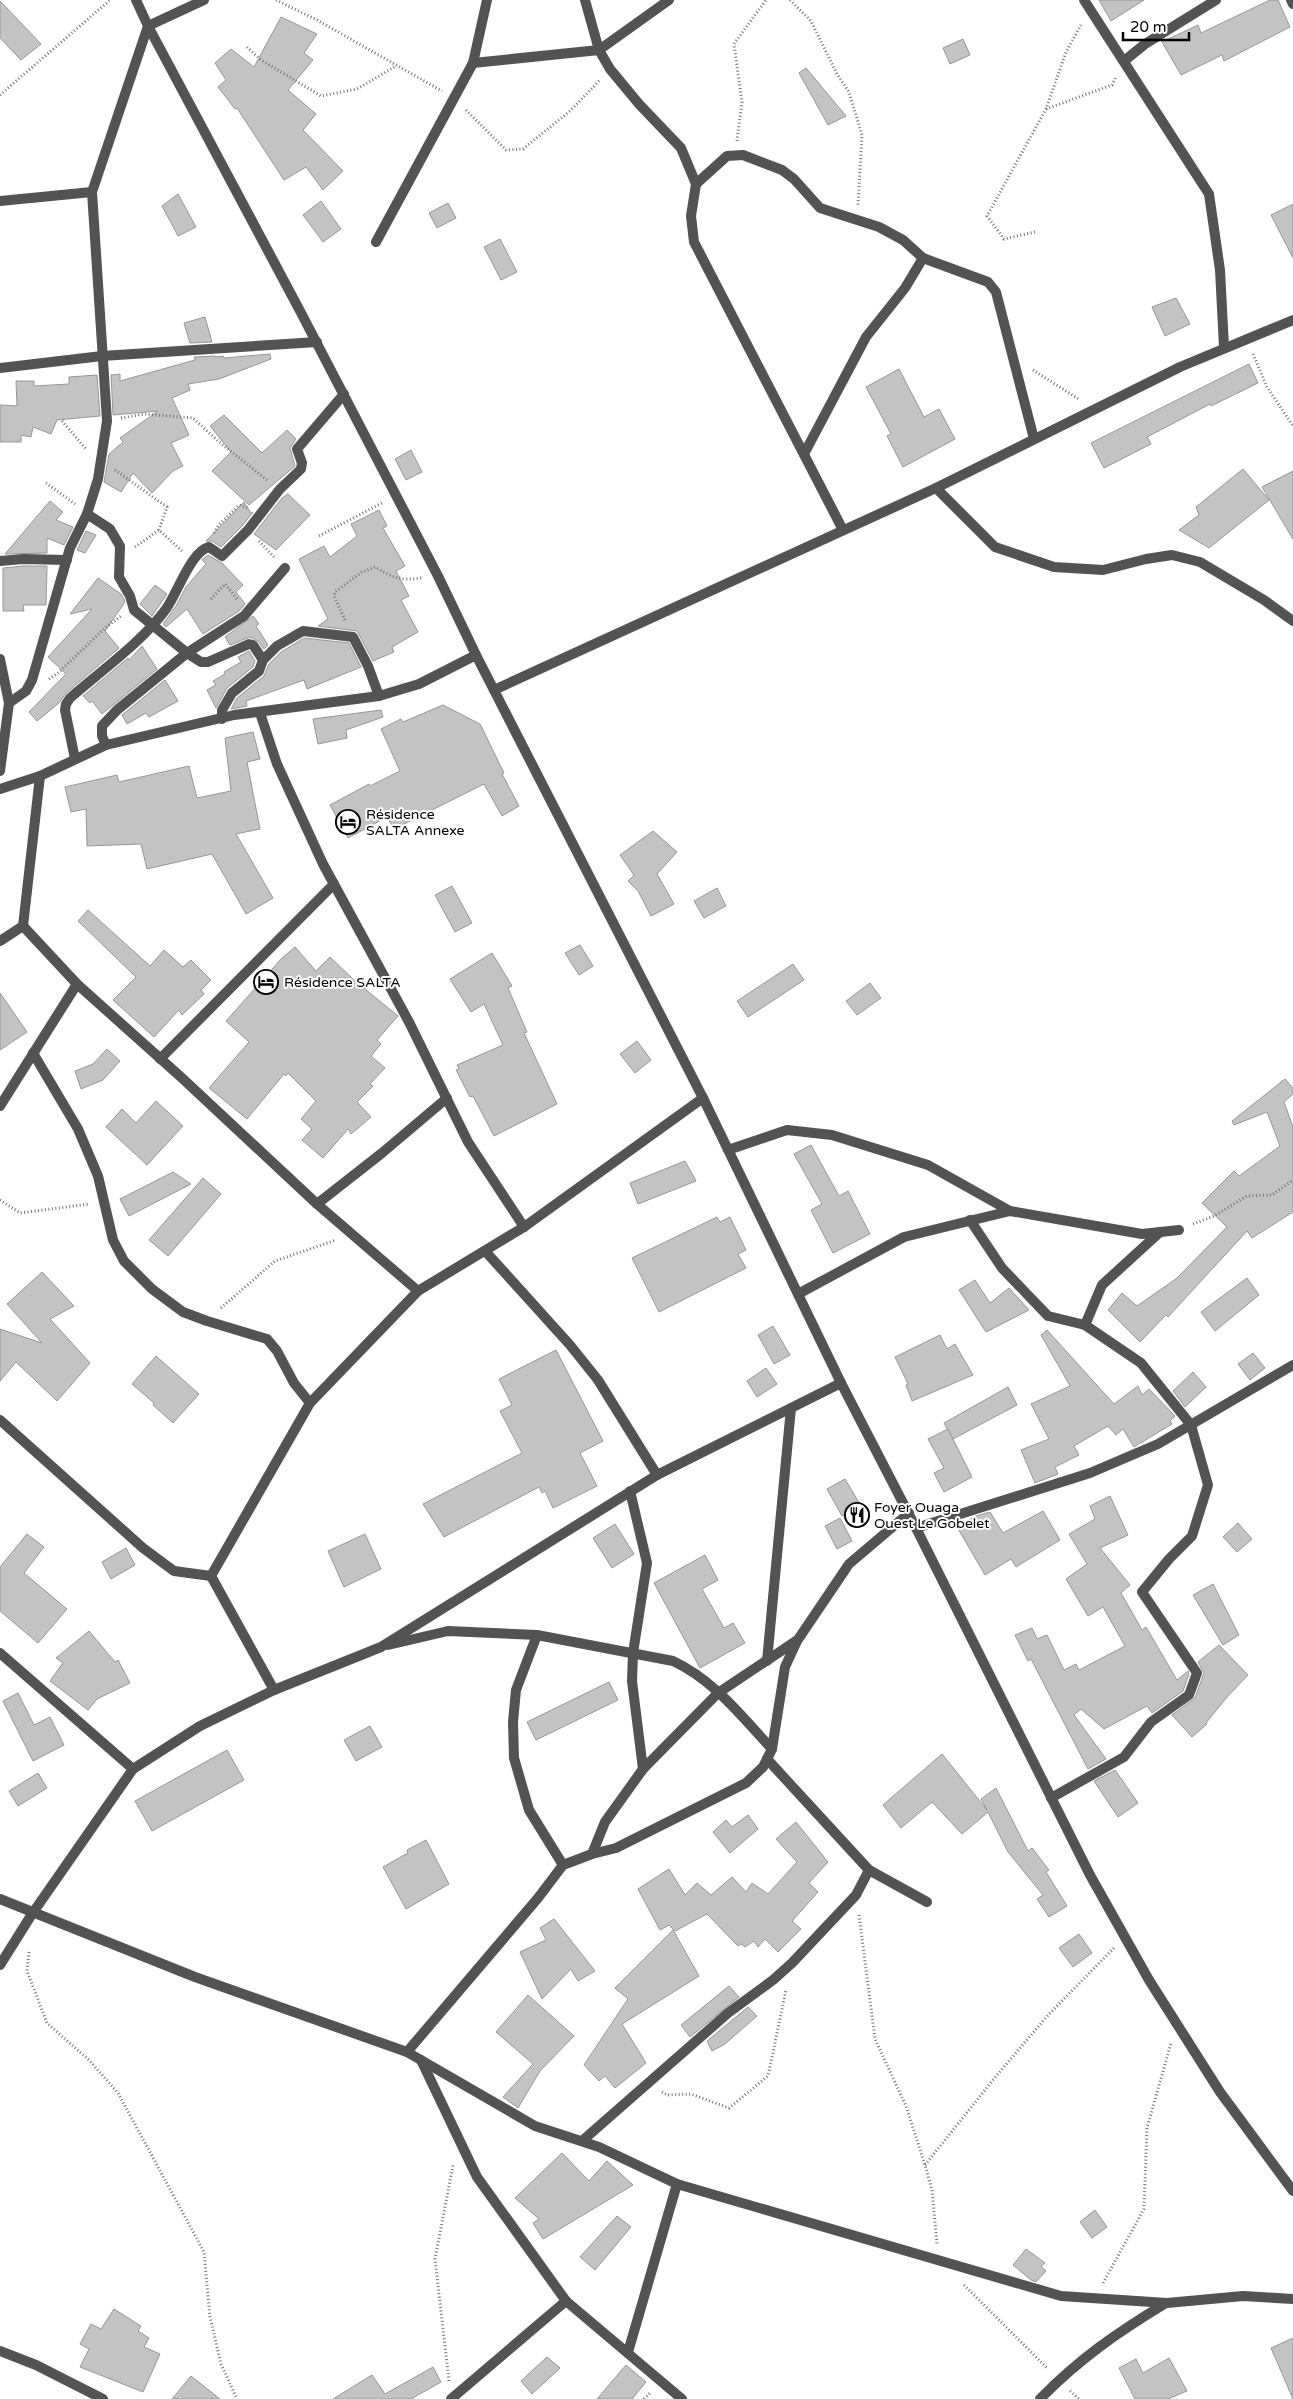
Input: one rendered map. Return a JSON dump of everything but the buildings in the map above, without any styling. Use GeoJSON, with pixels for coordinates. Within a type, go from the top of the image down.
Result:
{"type":"FeatureCollection","features":[{"type":"Feature","properties":{"kind":"street"},"geometry":{"type":"LineString","coordinates":[[136,0],[438,576],[476,656],[703,1098],[841,1383],[909,1513],[1090,1875],[1176,2024],[1220,2092],[1293,2190]]}},
{"type":"Feature","properties":{"kind":"street"},"geometry":{"type":"LineString","coordinates":[[9,703],[26,691],[32,680],[67,560],[87,514],[100,462],[107,421],[92,192],[148,26],[204,0]]}},
{"type":"Feature","properties":{"kind":"street"},"geometry":{"type":"LineString","coordinates":[[376,242],[473,63],[486,0]]}},
{"type":"Feature","properties":{"kind":"street"},"geometry":{"type":"LineString","coordinates":[[585,0],[599,50],[610,69],[639,104],[681,148],[696,184],[691,216],[694,242],[703,263],[843,530]]}},
{"type":"Feature","properties":{"kind":"street"},"geometry":{"type":"LineString","coordinates":[[473,63],[599,50],[669,0]]}},
{"type":"Feature","properties":{"kind":"street"},"geometry":{"type":"LineString","coordinates":[[1124,61],[1145,44],[1216,0]]}},
{"type":"Feature","properties":{"kind":"street"},"geometry":{"type":"LineString","coordinates":[[1291,0],[1293,4]]}},
{"type":"Feature","properties":{"kind":"street"},"geometry":{"type":"LineString","coordinates":[[1086,4],[1209,194],[1220,270],[1224,347]]}},
{"type":"Feature","properties":{"kind":"street"},"geometry":{"type":"LineString","coordinates":[[696,184],[727,156],[743,155],[782,170],[794,179],[820,208],[857,218],[879,227],[902,240],[923,258],[988,282],[996,292],[1034,439]]}},
{"type":"Feature","properties":{"kind":"street"},"geometry":{"type":"LineString","coordinates":[[0,201],[92,192]]}},
{"type":"Feature","properties":{"kind":"street"},"geometry":{"type":"LineString","coordinates":[[804,454],[866,337],[905,288],[923,258]]}},
{"type":"Feature","properties":{"kind":"street"},"geometry":{"type":"LineString","coordinates":[[494,690],[936,488],[1093,408],[1224,347],[1293,320]]}},
{"type":"Feature","properties":{"kind":"street"},"geometry":{"type":"LineString","coordinates":[[0,368],[102,356],[317,342]]}},
{"type":"Feature","properties":{"kind":"street"},"geometry":{"type":"LineString","coordinates":[[75,759],[66,704],[153,624],[167,608],[193,562],[207,547],[220,556],[224,555],[248,530],[280,489],[302,469],[297,449],[344,394]]}},
{"type":"Feature","properties":{"kind":"street"},"geometry":{"type":"LineString","coordinates":[[936,488],[995,547],[1054,567],[1102,570],[1146,559],[1172,555],[1200,562],[1264,600],[1293,621]]}},
{"type":"Feature","properties":{"kind":"street"},"geometry":{"type":"LineString","coordinates":[[87,514],[110,529],[120,546],[119,577],[130,596],[134,610],[200,662],[208,662],[249,644],[253,644],[264,660]]}},
{"type":"Feature","properties":{"kind":"street"},"geometry":{"type":"LineString","coordinates":[[0,561],[23,559],[67,560]]}},
{"type":"Feature","properties":{"kind":"street"},"geometry":{"type":"LineString","coordinates":[[106,745],[102,736],[102,726],[117,710],[187,653],[248,611],[285,568]]}},
{"type":"Feature","properties":{"kind":"street"},"geometry":{"type":"LineString","coordinates":[[222,719],[222,710],[232,693],[259,671],[264,660],[277,646],[304,631],[353,637],[368,666],[379,696]]}},
{"type":"Feature","properties":{"kind":"street"},"geometry":{"type":"LineString","coordinates":[[0,789],[40,776],[106,745],[222,719],[379,696],[419,684],[476,656]]}},
{"type":"Feature","properties":{"kind":"street"},"geometry":{"type":"LineString","coordinates":[[0,659],[9,703],[0,772]]}},
{"type":"Feature","properties":{"kind":"street"},"geometry":{"type":"LineString","coordinates":[[260,713],[277,764],[334,884],[409,1022],[468,1142],[524,1227]]}},
{"type":"Feature","properties":{"kind":"street"},"geometry":{"type":"LineString","coordinates":[[40,776],[23,926],[76,984],[317,1204],[418,1291]]}},
{"type":"Feature","properties":{"kind":"street"},"geometry":{"type":"LineString","coordinates":[[160,1059],[334,884]]}},
{"type":"Feature","properties":{"kind":"street"},"geometry":{"type":"LineString","coordinates":[[0,941],[23,926]]}},
{"type":"Feature","properties":{"kind":"street"},"geometry":{"type":"LineString","coordinates":[[0,1106],[76,984]]}},
{"type":"Feature","properties":{"kind":"street"},"geometry":{"type":"LineString","coordinates":[[33,1053],[78,1130],[98,1176],[113,1240],[124,1261],[152,1289],[183,1312],[267,1339],[277,1351],[294,1383],[310,1403]]}},
{"type":"Feature","properties":{"kind":"street"},"geometry":{"type":"LineString","coordinates":[[317,1204],[382,1153],[447,1098]]}},
{"type":"Feature","properties":{"kind":"street"},"geometry":{"type":"LineString","coordinates":[[211,1576],[310,1403],[418,1291],[486,1252],[524,1227],[703,1098]]}},
{"type":"Feature","properties":{"kind":"street"},"geometry":{"type":"LineString","coordinates":[[728,1150],[787,1130],[832,1135],[928,1165],[1010,1211],[1142,1234],[1179,1230]]}},
{"type":"Feature","properties":{"kind":"street"},"geometry":{"type":"LineString","coordinates":[[798,1294],[904,1237],[1010,1211]]}},
{"type":"Feature","properties":{"kind":"street"},"geometry":{"type":"LineString","coordinates":[[970,1220],[1002,1268],[1048,1316],[1085,1325],[1141,1363],[1191,1425],[1208,1485],[1192,1536],[1169,1559],[1142,1592],[1197,1673],[1189,1696],[1151,1722],[1124,1757],[1051,1798]]}},
{"type":"Feature","properties":{"kind":"street"},"geometry":{"type":"LineString","coordinates":[[1085,1325],[1102,1285],[1160,1232]]}},
{"type":"Feature","properties":{"kind":"street"},"geometry":{"type":"LineString","coordinates":[[486,1252],[598,1380],[657,1475]]}},
{"type":"Feature","properties":{"kind":"street"},"geometry":{"type":"LineString","coordinates":[[916,1528],[1090,1472],[1158,1444],[1293,1365]]}},
{"type":"Feature","properties":{"kind":"street"},"geometry":{"type":"LineString","coordinates":[[381,1647],[657,1475],[841,1383]]}},
{"type":"Feature","properties":{"kind":"street"},"geometry":{"type":"LineString","coordinates":[[766,1661],[791,1408]]}},
{"type":"Feature","properties":{"kind":"street"},"geometry":{"type":"LineString","coordinates":[[0,1420],[143,1548],[174,1571],[211,1576]]}},
{"type":"Feature","properties":{"kind":"street"},"geometry":{"type":"LineString","coordinates":[[630,1491],[647,1563],[633,1653],[632,1681],[644,1769]]}},
{"type":"Feature","properties":{"kind":"street"},"geometry":{"type":"LineString","coordinates":[[407,2052],[564,1865],[592,1854],[616,1848],[746,1783],[762,1767],[769,1754],[785,1667],[797,1641],[849,1564],[909,1513]]}},
{"type":"Feature","properties":{"kind":"street"},"geometry":{"type":"LineString","coordinates":[[211,1576],[274,1690]]}},
{"type":"Feature","properties":{"kind":"street"},"geometry":{"type":"LineString","coordinates":[[0,1966],[32,1914],[133,1768],[200,1726],[274,1690],[381,1647],[448,1631],[537,1635],[673,1661],[690,1669],[718,1693],[869,1870],[927,1902]]}},
{"type":"Feature","properties":{"kind":"street"},"geometry":{"type":"LineString","coordinates":[[537,1635],[516,1690],[513,1722],[514,1758],[529,1810],[564,1865]]}},
{"type":"Feature","properties":{"kind":"street"},"geometry":{"type":"LineString","coordinates":[[592,1854],[605,1822],[644,1769],[718,1693],[797,1641]]}},
{"type":"Feature","properties":{"kind":"street"},"geometry":{"type":"LineString","coordinates":[[0,1653],[133,1768]]}},
{"type":"Feature","properties":{"kind":"street"},"geometry":{"type":"LineString","coordinates":[[582,2141],[728,2013],[773,1980],[792,1963],[856,1895],[869,1870]]}},
{"type":"Feature","properties":{"kind":"street"},"geometry":{"type":"LineString","coordinates":[[0,1899],[32,1914],[195,1977],[407,2052],[535,2126],[582,2141],[677,2184],[1061,2296],[1167,2303],[1243,2296],[1293,2299]]}},
{"type":"Feature","properties":{"kind":"street"},"geometry":{"type":"LineString","coordinates":[[420,2060],[477,2177],[566,2301],[682,2399]]}},
{"type":"Feature","properties":{"kind":"street"},"geometry":{"type":"LineString","coordinates":[[628,2352],[677,2184]]}},
{"type":"Feature","properties":{"kind":"street"},"geometry":{"type":"LineString","coordinates":[[451,2399],[566,2301]]}},
{"type":"Feature","properties":{"kind":"street"},"geometry":{"type":"LineString","coordinates":[[1040,2399],[1117,2332],[1167,2303]]}},
{"type":"Feature","properties":{"kind":"street"},"geometry":{"type":"LineString","coordinates":[[1,2352],[36,2366],[103,2399]]}},
{"type":"Feature","properties":{"kind":"path"},"geometry":{"type":"LineString","coordinates":[[0,95],[110,0]]}},
{"type":"Feature","properties":{"kind":"path"},"geometry":{"type":"LineString","coordinates":[[735,154],[742,102],[734,44],[766,0]]}},
{"type":"Feature","properties":{"kind":"path"},"geometry":{"type":"LineString","coordinates":[[790,0],[811,20],[837,74],[850,92],[862,135],[857,218]]}},
{"type":"Feature","properties":{"kind":"path"},"geometry":{"type":"LineString","coordinates":[[1035,232],[1004,239],[988,216],[1046,109],[1066,52],[1086,4]]}},
{"type":"Feature","properties":{"kind":"path"},"geometry":{"type":"LineString","coordinates":[[247,47],[260,60],[321,96],[357,89],[396,65]]}},
{"type":"Feature","properties":{"kind":"path"},"geometry":{"type":"LineString","coordinates":[[1046,109],[1112,85],[1124,61]]}},
{"type":"Feature","properties":{"kind":"path"},"geometry":{"type":"LineString","coordinates":[[1247,339],[1268,387],[1293,426]]}},
{"type":"Feature","properties":{"kind":"path"},"geometry":{"type":"LineString","coordinates":[[1011,356],[1093,408]]}},
{"type":"Feature","properties":{"kind":"path"},"geometry":{"type":"LineString","coordinates":[[107,421],[144,414],[193,418],[218,441],[280,489]]}},
{"type":"Feature","properties":{"kind":"path"},"geometry":{"type":"LineString","coordinates":[[62,421],[76,440],[100,462],[130,480],[167,507],[159,530],[120,558]]}},
{"type":"Feature","properties":{"kind":"path"},"geometry":{"type":"LineString","coordinates":[[46,483],[87,514]]}},
{"type":"Feature","properties":{"kind":"path"},"geometry":{"type":"LineString","coordinates":[[319,536],[396,496]]}},
{"type":"Feature","properties":{"kind":"path"},"geometry":{"type":"LineString","coordinates":[[207,547],[218,526],[239,505],[258,515]]}},
{"type":"Feature","properties":{"kind":"path"},"geometry":{"type":"LineString","coordinates":[[159,530],[193,562]]}},
{"type":"Feature","properties":{"kind":"path"},"geometry":{"type":"LineString","coordinates":[[353,637],[334,596],[335,592],[362,572],[375,567],[395,579],[405,580],[438,576]]}},
{"type":"Feature","properties":{"kind":"path"},"geometry":{"type":"LineString","coordinates":[[211,599],[225,584],[248,611]]}},
{"type":"Feature","properties":{"kind":"path"},"geometry":{"type":"LineString","coordinates":[[26,691],[56,674],[105,628],[134,610]]}},
{"type":"Feature","properties":{"kind":"path"},"geometry":{"type":"LineString","coordinates":[[1179,1230],[1214,1216],[1247,1196],[1272,1195],[1293,1180]]}},
{"type":"Feature","properties":{"kind":"path"},"geometry":{"type":"LineString","coordinates":[[0,1200],[20,1213],[103,1203]]}},
{"type":"Feature","properties":{"kind":"path"},"geometry":{"type":"LineString","coordinates":[[207,1321],[274,1260],[353,1234]]}},
{"type":"Feature","properties":{"kind":"path"},"geometry":{"type":"LineString","coordinates":[[856,1895],[875,2039],[906,2106],[925,2165],[932,2190],[939,2260]]}},
{"type":"Feature","properties":{"kind":"path"},"geometry":{"type":"LineString","coordinates":[[925,2165],[997,2074],[1049,2014],[1125,1937]]}},
{"type":"Feature","properties":{"kind":"path"},"geometry":{"type":"LineString","coordinates":[[30,1942],[27,1971],[47,2023],[89,2060],[118,2093],[204,2252],[210,2317],[221,2364],[237,2399]]}},
{"type":"Feature","properties":{"kind":"path"},"geometry":{"type":"LineString","coordinates":[[648,2083],[667,2095],[692,2094],[729,2108],[768,2076],[792,1963]]}},
{"type":"Feature","properties":{"kind":"path"},"geometry":{"type":"LineString","coordinates":[[1094,2298],[1144,2209],[1147,2128],[1176,2024]]}},
{"type":"Feature","properties":{"kind":"path"},"geometry":{"type":"LineString","coordinates":[[451,2399],[436,2260],[458,2137]]}},
{"type":"Feature","properties":{"kind":"path"},"geometry":{"type":"LineString","coordinates":[[959,2280],[1079,2399]]}},
{"type":"Feature","properties":{"kind":"place","name":"Résidence SALTA Annexe"},"geometry":{"type":"Point","coordinates":[348,822]}},
{"type":"Feature","properties":{"kind":"place","name":"Résidence SALTA"},"geometry":{"type":"Point","coordinates":[266,982]}},
{"type":"Feature","properties":{"kind":"place","name":"Foyer Ouaga Ouest Le Gobelet"},"geometry":{"type":"Point","coordinates":[857,1515]}}]}
